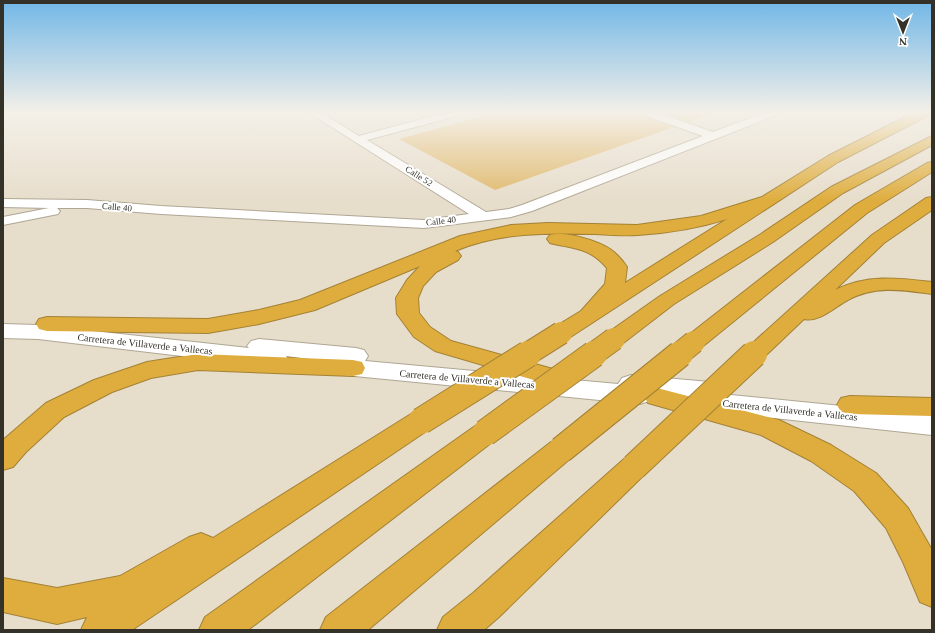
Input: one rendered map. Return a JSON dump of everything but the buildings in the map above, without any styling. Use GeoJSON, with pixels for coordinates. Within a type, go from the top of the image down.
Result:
{"type":"FeatureCollection","features":[{"type":"Feature","properties":{"kind":"highway"},"geometry":{"type":"LineString","coordinates":[[100,630],[421,421],[586,318],[766,201],[833,159],[867,142]]}},
{"type":"Feature","properties":{"kind":"highway"},"geometry":{"type":"LineString","coordinates":[[218,630],[667,300],[766,238],[837,190],[929,142]]}},
{"type":"Feature","properties":{"kind":"highway"},"geometry":{"type":"LineString","coordinates":[[339,630],[694,342],[861,209],[932,166]]}},
{"type":"Feature","properties":{"kind":"highway"},"geometry":{"type":"LineString","coordinates":[[47,324],[208,326],[252,318],[307,305],[466,240],[511,230],[548,228],[637,230],[702,221],[766,201]]}},
{"type":"Feature","properties":{"kind":"highway"},"geometry":{"type":"LineString","coordinates":[[456,630],[477,618],[634,467],[878,239],[932,202]]}},
{"type":"Feature","properties":{"kind":"highway"},"geometry":{"type":"LineString","coordinates":[[544,375],[443,346],[422,332],[408,314],[407,298],[414,284],[429,268],[450,256],[476,246],[507,239],[536,237],[562,239],[584,244],[604,253],[617,267],[615,285],[586,318]]}},
{"type":"Feature","properties":{"kind":"highway"},"geometry":{"type":"LineString","coordinates":[[778,331],[853,289],[877,284],[932,288]]}},
{"type":"Feature","properties":{"kind":"highway"},"geometry":{"type":"LineString","coordinates":[[3,459],[16,444],[55,410],[103,386],[147,370],[198,362],[353,368]]}},
{"type":"Feature","properties":{"kind":"highway"},"geometry":{"type":"LineString","coordinates":[[657,397],[769,427],[821,453],[865,482],[897,518],[918,556],[932,590]]}},
{"type":"Feature","properties":{"kind":"highway"},"geometry":{"type":"LineString","coordinates":[[850,405],[932,407]]}},
{"type":"Feature","properties":{"kind":"highway"},"geometry":{"type":"LineString","coordinates":[[3,595],[57,606],[125,592],[276,504],[346,470]]}},
{"type":"Feature","properties":{"kind":"main road","name":"Carretera de Villaverde a Vallecas"},"geometry":{"type":"LineString","coordinates":[[3,321],[47,324],[932,414]]}},
{"type":"Feature","properties":{"kind":"main road","name":"Carretera de Villaverde a Vallecas"},"geometry":{"type":"LineString","coordinates":[[3,331],[38,332],[353,368],[932,425]]}},
{"type":"Feature","properties":{"kind":"street","name":"Calle 52"},"geometry":{"type":"LineString","coordinates":[[372,142],[484,217]]}},
{"type":"Feature","properties":{"kind":"street","name":"Calle 40"},"geometry":{"type":"LineString","coordinates":[[87,204],[161,210],[424,224],[511,214],[700,142]]}},
{"type":"Feature","properties":{"kind":"street"},"geometry":{"type":"LineString","coordinates":[[3,203],[87,204]]}},
{"type":"Feature","properties":{"kind":"street"},"geometry":{"type":"LineString","coordinates":[[3,221],[87,204]]}}]}
